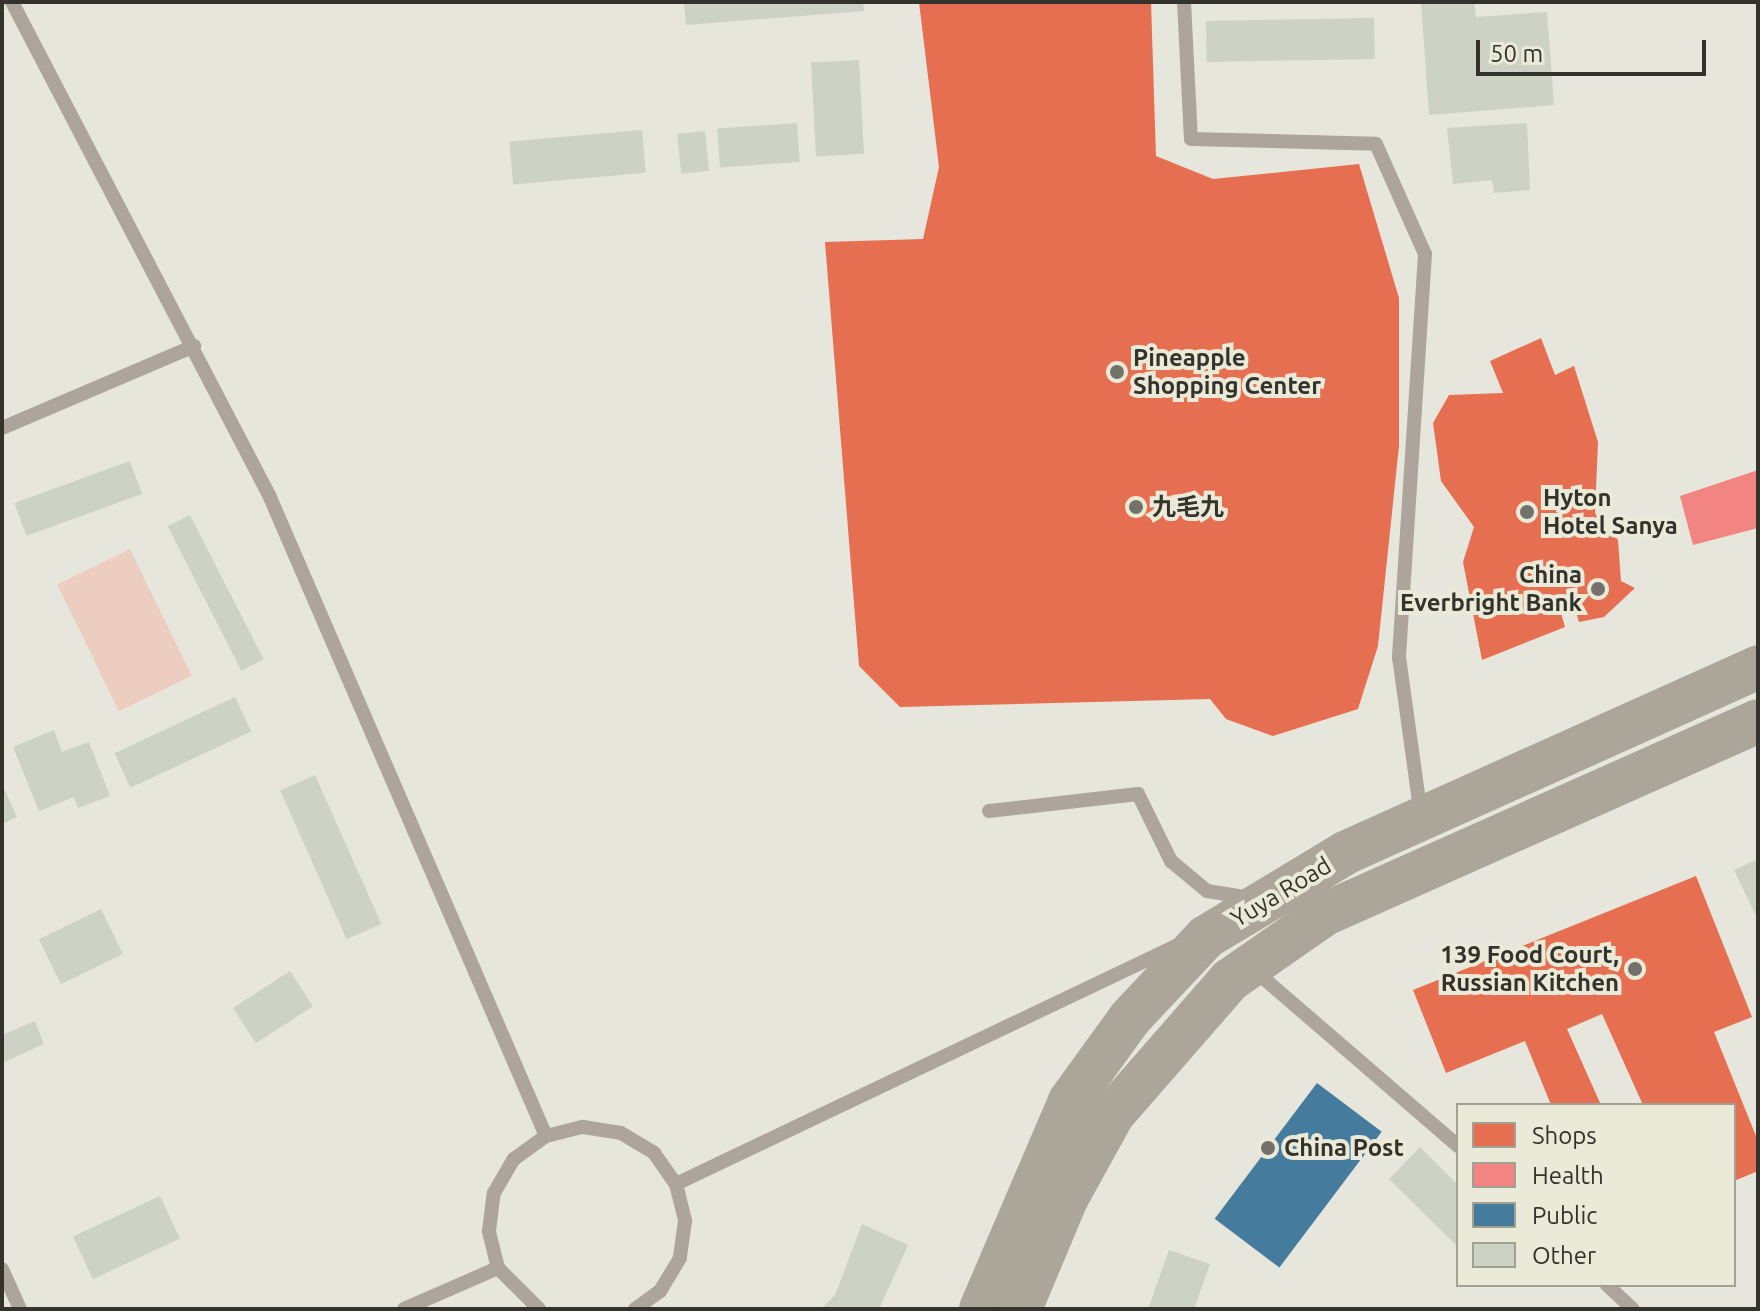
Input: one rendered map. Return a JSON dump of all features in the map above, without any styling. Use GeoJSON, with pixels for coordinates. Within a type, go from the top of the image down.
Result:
{"type":"FeatureCollection","features":[{"type":"Feature","properties":{"kind":"highway","name":"Yuya Road"},"geometry":{"type":"LineString","coordinates":[[981,1309],[1070,1101],[1130,1018],[1206,937],[1259,905],[1422,819],[1758,667]]}},
{"type":"Feature","properties":{"kind":"highway","name":"Yuya Road"},"geometry":{"type":"LineString","coordinates":[[1020,1309],[1066,1199],[1113,1114],[1172,1042],[1250,966],[1325,914],[1758,721]]}},
{"type":"Feature","properties":{"kind":"lane"},"geometry":{"type":"LineString","coordinates":[[12,2],[269,495],[546,1136]]}},
{"type":"Feature","properties":{"kind":"lane"},"geometry":{"type":"LineString","coordinates":[[1184,2],[1191,139],[1376,144],[1425,254],[1399,657],[1422,819]]}},
{"type":"Feature","properties":{"kind":"lane"},"geometry":{"type":"LineString","coordinates":[[2,428],[194,346]]}},
{"type":"Feature","properties":{"kind":"lane"},"geometry":{"type":"LineString","coordinates":[[989,811],[1138,794],[1183,871],[1207,891],[1259,905]]}},
{"type":"Feature","properties":{"kind":"lane"},"geometry":{"type":"LineString","coordinates":[[676,1184],[1259,905]]}},
{"type":"Feature","properties":{"kind":"lane"},"geometry":{"type":"LineString","coordinates":[[1250,966],[1456,1144]]}},
{"type":"Feature","properties":{"kind":"lane"},"geometry":{"type":"LineString","coordinates":[[539,1309],[498,1268],[489,1231],[494,1193],[514,1159],[546,1136],[583,1127],[621,1133],[654,1153],[676,1184],[685,1221],[680,1258],[660,1291],[635,1309]]}},
{"type":"Feature","properties":{"kind":"lane"},"geometry":{"type":"LineString","coordinates":[[404,1309],[498,1268]]}},
{"type":"Feature","properties":{"kind":"lane"},"geometry":{"type":"LineString","coordinates":[[2,1269],[20,1309]]}},
{"type":"Feature","properties":{"kind":"lane"},"geometry":{"type":"LineString","coordinates":[[1609,1287],[1633,1309]]}},
{"type":"Feature","properties":{"kind":"shaded area"},"geometry":{"type":"Polygon","coordinates":[[[130,549],[192,676],[119,711],[57,585],[130,549]]]}},
{"type":"Feature","properties":{"kind":"building: Shops","name":"Pineapple Shopping Center"},"geometry":{"type":"Polygon","coordinates":[[[919,2],[1151,2],[1156,156],[1213,179],[1359,164],[1399,298],[1399,446],[1378,646],[1358,709],[1273,736],[1226,719],[1210,699],[900,707],[859,666],[825,242],[923,239],[939,167],[919,2]]]}},
{"type":"Feature","properties":{"kind":"building: Shops"},"geometry":{"type":"Polygon","coordinates":[[[1541,338],[1555,375],[1574,366],[1598,442],[1595,513],[1618,540],[1621,581],[1635,588],[1604,617],[1579,622],[1575,609],[1561,613],[1565,627],[1482,660],[1463,562],[1474,527],[1441,481],[1433,423],[1449,395],[1503,393],[1490,361],[1541,338]]]}},
{"type":"Feature","properties":{"kind":"building: Shops"},"geometry":{"type":"Polygon","coordinates":[[[1696,876],[1752,1017],[1714,1032],[1758,1141],[1758,1171],[1736,1180],[1736,1103],[1642,1103],[1602,1014],[1567,1029],[1600,1103],[1550,1103],[1525,1041],[1446,1073],[1413,990],[1696,876]]]}},
{"type":"Feature","properties":{"kind":"building: Health"},"geometry":{"type":"Polygon","coordinates":[[[1758,470],[1758,528],[1693,545],[1680,496],[1758,470]]]}},
{"type":"Feature","properties":{"kind":"building: Public"},"geometry":{"type":"Polygon","coordinates":[[[1317,1083],[1382,1132],[1279,1268],[1215,1219],[1317,1083]]]}},
{"type":"Feature","properties":{"kind":"building: Other"},"geometry":{"type":"Polygon","coordinates":[[[684,2],[863,2],[864,11],[686,25],[684,2]]]}},
{"type":"Feature","properties":{"kind":"building: Other"},"geometry":{"type":"Polygon","coordinates":[[[1421,2],[1474,2],[1476,17],[1547,12],[1554,105],[1429,115],[1421,2]]]}},
{"type":"Feature","properties":{"kind":"building: Other"},"geometry":{"type":"Polygon","coordinates":[[[1374,18],[1375,59],[1207,62],[1206,21],[1374,18]]]}},
{"type":"Feature","properties":{"kind":"building: Other"},"geometry":{"type":"Polygon","coordinates":[[[859,60],[864,154],[816,156],[811,63],[859,60]]]}},
{"type":"Feature","properties":{"kind":"building: Other"},"geometry":{"type":"Polygon","coordinates":[[[797,123],[800,162],[720,167],[717,129],[797,123]]]}},
{"type":"Feature","properties":{"kind":"building: Other"},"geometry":{"type":"Polygon","coordinates":[[[1527,123],[1530,190],[1494,193],[1492,180],[1453,184],[1447,128],[1527,123]]]}},
{"type":"Feature","properties":{"kind":"building: Other"},"geometry":{"type":"Polygon","coordinates":[[[642,130],[646,173],[513,184],[510,142],[642,130]]]}},
{"type":"Feature","properties":{"kind":"building: Other"},"geometry":{"type":"Polygon","coordinates":[[[705,131],[709,171],[681,174],[677,134],[705,131]]]}},
{"type":"Feature","properties":{"kind":"building: Other"},"geometry":{"type":"Polygon","coordinates":[[[130,461],[142,494],[26,536],[14,503],[130,461]]]}},
{"type":"Feature","properties":{"kind":"building: Other"},"geometry":{"type":"Polygon","coordinates":[[[190,515],[264,659],[241,671],[168,526],[190,515]]]}},
{"type":"Feature","properties":{"kind":"building: Other"},"geometry":{"type":"Polygon","coordinates":[[[235,697],[251,731],[131,788],[114,753],[235,697]]]}},
{"type":"Feature","properties":{"kind":"building: Other"},"geometry":{"type":"Polygon","coordinates":[[[54,730],[62,752],[89,742],[110,796],[78,808],[74,797],[39,811],[13,747],[54,730]]]}},
{"type":"Feature","properties":{"kind":"building: Other"},"geometry":{"type":"Polygon","coordinates":[[[315,775],[381,924],[347,939],[280,790],[315,775]]]}},
{"type":"Feature","properties":{"kind":"building: Other"},"geometry":{"type":"Polygon","coordinates":[[[2,784],[17,817],[2,824],[2,784]]]}},
{"type":"Feature","properties":{"kind":"building: Other"},"geometry":{"type":"Polygon","coordinates":[[[1758,859],[1758,920],[1734,870],[1758,859]]]}},
{"type":"Feature","properties":{"kind":"building: Other"},"geometry":{"type":"Polygon","coordinates":[[[101,909],[123,954],[61,984],[39,939],[101,909]]]}},
{"type":"Feature","properties":{"kind":"building: Other"},"geometry":{"type":"Polygon","coordinates":[[[290,971],[313,1006],[256,1043],[233,1008],[290,971]]]}},
{"type":"Feature","properties":{"kind":"building: Other"},"geometry":{"type":"Polygon","coordinates":[[[35,1021],[44,1044],[2,1063],[2,1035],[35,1021]]]}},
{"type":"Feature","properties":{"kind":"building: Other"},"geometry":{"type":"Polygon","coordinates":[[[1420,1147],[1456,1183],[1456,1245],[1389,1179],[1420,1147]]]}},
{"type":"Feature","properties":{"kind":"building: Other"},"geometry":{"type":"Polygon","coordinates":[[[160,1196],[180,1239],[93,1279],[73,1237],[160,1196]]]}},
{"type":"Feature","properties":{"kind":"building: Other"},"geometry":{"type":"Polygon","coordinates":[[[862,1224],[908,1245],[879,1309],[821,1309],[835,1295],[862,1224]]]}},
{"type":"Feature","properties":{"kind":"building: Other"},"geometry":{"type":"Polygon","coordinates":[[[1169,1250],[1210,1264],[1194,1309],[1148,1309],[1169,1250]]]}},
{"type":"Feature","properties":{"kind":"place","name":"Pineapple Shopping Center"},"geometry":{"type":"Point","coordinates":[1117,372]}},
{"type":"Feature","properties":{"kind":"place","name":"九毛九"},"geometry":{"type":"Point","coordinates":[1136,507]}},
{"type":"Feature","properties":{"kind":"place","name":"Hyton Hotel Sanya"},"geometry":{"type":"Point","coordinates":[1527,512]}},
{"type":"Feature","properties":{"kind":"place","name":"China Everbright Bank"},"geometry":{"type":"Point","coordinates":[1598,589]}},
{"type":"Feature","properties":{"kind":"place","name":"139 Food Court, Russian Kitchen"},"geometry":{"type":"Point","coordinates":[1635,969]}},
{"type":"Feature","properties":{"kind":"place","name":"China Post"},"geometry":{"type":"Point","coordinates":[1268,1148]}}]}
